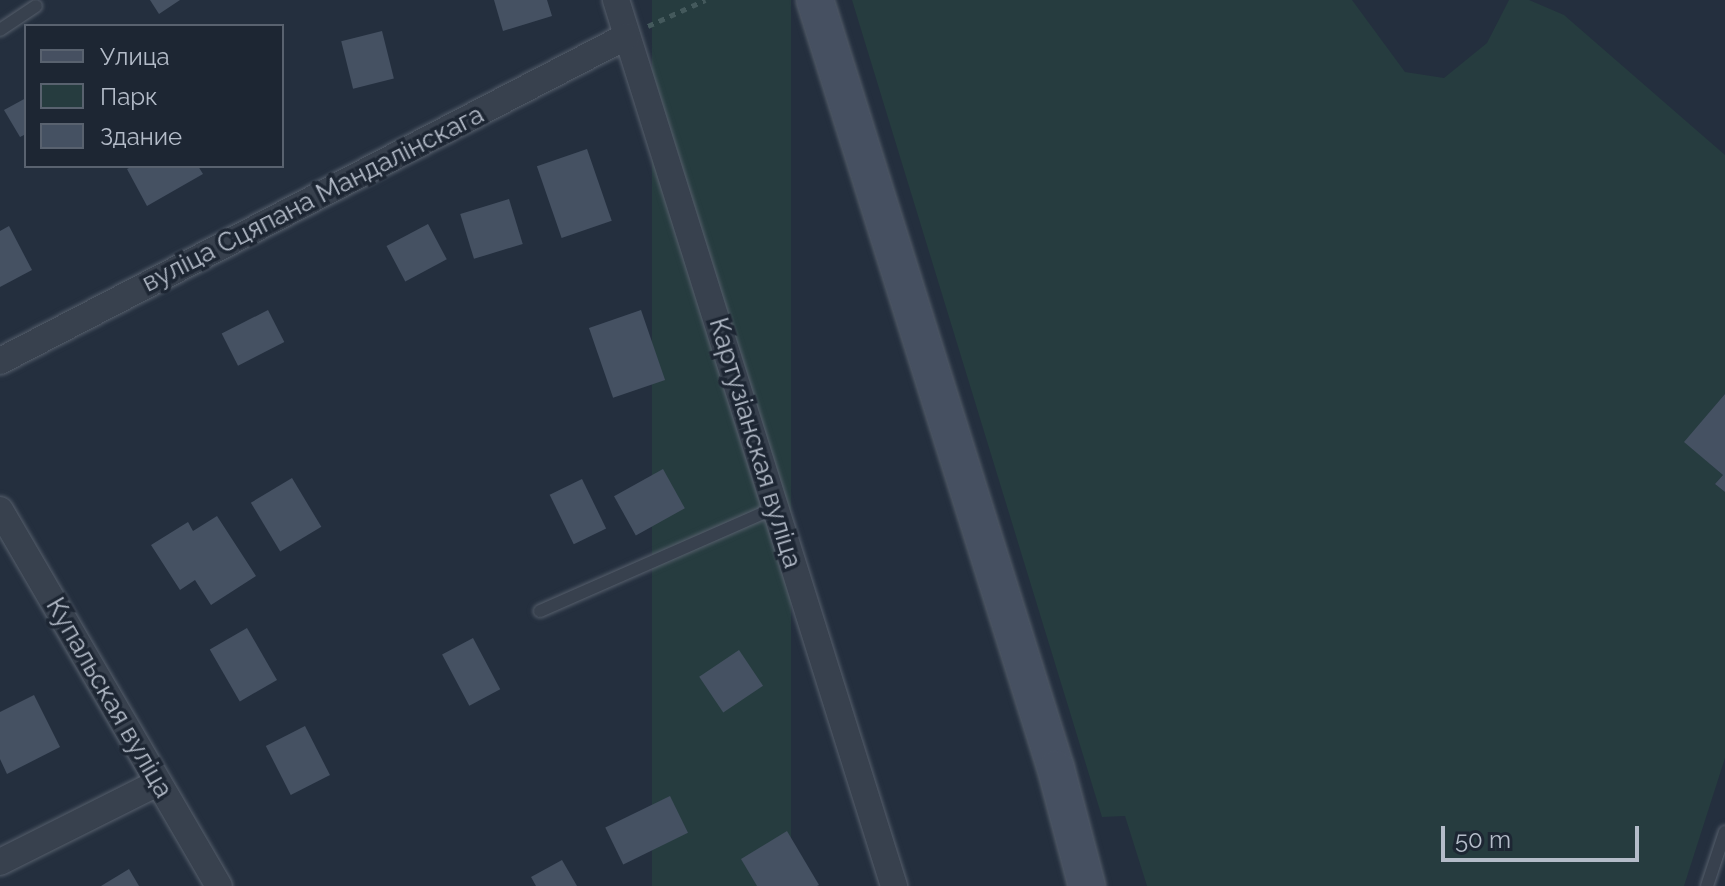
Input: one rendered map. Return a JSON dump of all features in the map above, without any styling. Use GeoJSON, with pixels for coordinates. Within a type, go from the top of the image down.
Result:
{"type":"FeatureCollection","features":[{"type":"Feature","properties":{"kind":"street","name":"Картузіанская вуліца"},"geometry":{"type":"LineString","coordinates":[[616,0],[894,886]]}},
{"type":"Feature","properties":{"kind":"street"},"geometry":{"type":"LineString","coordinates":[[815,0],[1056,769],[1087,886]]}},
{"type":"Feature","properties":{"kind":"street","name":"вуліца Сцяпана Мандалінскага"},"geometry":{"type":"LineString","coordinates":[[0,361],[627,36]]}},
{"type":"Feature","properties":{"kind":"street","name":"Купальская вуліца"},"geometry":{"type":"LineString","coordinates":[[0,510],[219,886]]}},
{"type":"Feature","properties":{"kind":"street"},"geometry":{"type":"LineString","coordinates":[[0,862],[158,783]]}},
{"type":"Feature","properties":{"kind":"lane"},"geometry":{"type":"LineString","coordinates":[[0,30],[36,6]]}},
{"type":"Feature","properties":{"kind":"lane"},"geometry":{"type":"LineString","coordinates":[[540,611],[776,508]]}},
{"type":"Feature","properties":{"kind":"lane"},"geometry":{"type":"LineString","coordinates":[[1707,886],[1725,832]]}},
{"type":"Feature","properties":{"kind":"path"},"geometry":{"type":"LineString","coordinates":[[627,36],[705,0]]}},
{"type":"Feature","properties":{"kind":"green space"},"geometry":{"type":"Polygon","coordinates":[[[652,0],[791,0],[791,886],[652,886],[652,0]]]}},
{"type":"Feature","properties":{"kind":"green space"},"geometry":{"type":"Polygon","coordinates":[[[852,0],[1352,0],[1405,72],[1444,78],[1487,43],[1509,0],[1529,0],[1564,15],[1725,155],[1725,394],[1685,442],[1723,475],[1715,484],[1725,492],[1725,758],[1684,886],[1147,886],[1125,816],[1102,817],[852,0]]]}},
{"type":"Feature","properties":{"kind":"building"},"geometry":{"type":"Polygon","coordinates":[[[150,0],[180,0],[159,14],[150,0]]]}},
{"type":"Feature","properties":{"kind":"building"},"geometry":{"type":"Polygon","coordinates":[[[494,0],[547,0],[552,16],[503,31],[494,0]]]}},
{"type":"Feature","properties":{"kind":"building"},"geometry":{"type":"Polygon","coordinates":[[[382,31],[394,79],[353,89],[341,41],[382,31]]]}},
{"type":"Feature","properties":{"kind":"building"},"geometry":{"type":"Polygon","coordinates":[[[24,99],[24,135],[20,137],[4,110],[24,99]]]}},
{"type":"Feature","properties":{"kind":"building"},"geometry":{"type":"Polygon","coordinates":[[[587,149],[612,221],[562,238],[537,166],[587,149]]]}},
{"type":"Feature","properties":{"kind":"building"},"geometry":{"type":"Polygon","coordinates":[[[199,168],[203,174],[147,206],[127,169],[199,168]]]}},
{"type":"Feature","properties":{"kind":"building"},"geometry":{"type":"Polygon","coordinates":[[[509,199],[523,244],[474,259],[460,214],[509,199]]]}},
{"type":"Feature","properties":{"kind":"building"},"geometry":{"type":"Polygon","coordinates":[[[428,224],[447,259],[405,281],[387,246],[428,224]]]}},
{"type":"Feature","properties":{"kind":"building"},"geometry":{"type":"Polygon","coordinates":[[[9,226],[32,270],[0,287],[0,231],[9,226]]]}},
{"type":"Feature","properties":{"kind":"building"},"geometry":{"type":"Polygon","coordinates":[[[268,310],[284,342],[238,366],[222,334],[268,310]]]}},
{"type":"Feature","properties":{"kind":"building"},"geometry":{"type":"Polygon","coordinates":[[[641,310],[665,380],[613,398],[589,328],[641,310]]]}},
{"type":"Feature","properties":{"kind":"building"},"geometry":{"type":"Polygon","coordinates":[[[1725,394],[1725,492],[1715,484],[1723,475],[1684,442],[1725,394]]]}},
{"type":"Feature","properties":{"kind":"building"},"geometry":{"type":"Polygon","coordinates":[[[663,469],[685,508],[636,536],[614,496],[663,469]]]}},
{"type":"Feature","properties":{"kind":"building"},"geometry":{"type":"Polygon","coordinates":[[[292,478],[321,527],[280,552],[251,503],[292,478]]]}},
{"type":"Feature","properties":{"kind":"building"},"geometry":{"type":"Polygon","coordinates":[[[582,479],[606,528],[574,544],[550,495],[582,479]]]}},
{"type":"Feature","properties":{"kind":"building"},"geometry":{"type":"Polygon","coordinates":[[[217,516],[256,576],[211,605],[195,580],[180,590],[151,545],[188,522],[193,531],[217,516]]]}},
{"type":"Feature","properties":{"kind":"building"},"geometry":{"type":"Polygon","coordinates":[[[247,628],[277,680],[240,701],[210,650],[247,628]]]}},
{"type":"Feature","properties":{"kind":"building"},"geometry":{"type":"Polygon","coordinates":[[[473,638],[500,689],[469,706],[442,654],[473,638]]]}},
{"type":"Feature","properties":{"kind":"building"},"geometry":{"type":"Polygon","coordinates":[[[739,650],[763,686],[723,712],[699,677],[739,650]]]}},
{"type":"Feature","properties":{"kind":"building"},"geometry":{"type":"Polygon","coordinates":[[[34,695],[60,747],[7,774],[0,759],[0,712],[34,695]]]}},
{"type":"Feature","properties":{"kind":"building"},"geometry":{"type":"Polygon","coordinates":[[[305,726],[330,775],[291,795],[266,746],[305,726]]]}},
{"type":"Feature","properties":{"kind":"building"},"geometry":{"type":"Polygon","coordinates":[[[670,796],[688,833],[623,864],[605,828],[670,796]]]}},
{"type":"Feature","properties":{"kind":"building"},"geometry":{"type":"Polygon","coordinates":[[[787,831],[819,885],[757,886],[741,859],[787,831]]]}},
{"type":"Feature","properties":{"kind":"building"},"geometry":{"type":"Polygon","coordinates":[[[562,860],[577,886],[536,886],[531,877],[562,860]]]}},
{"type":"Feature","properties":{"kind":"building"},"geometry":{"type":"Polygon","coordinates":[[[129,869],[139,886],[101,886],[129,869]]]}}]}
